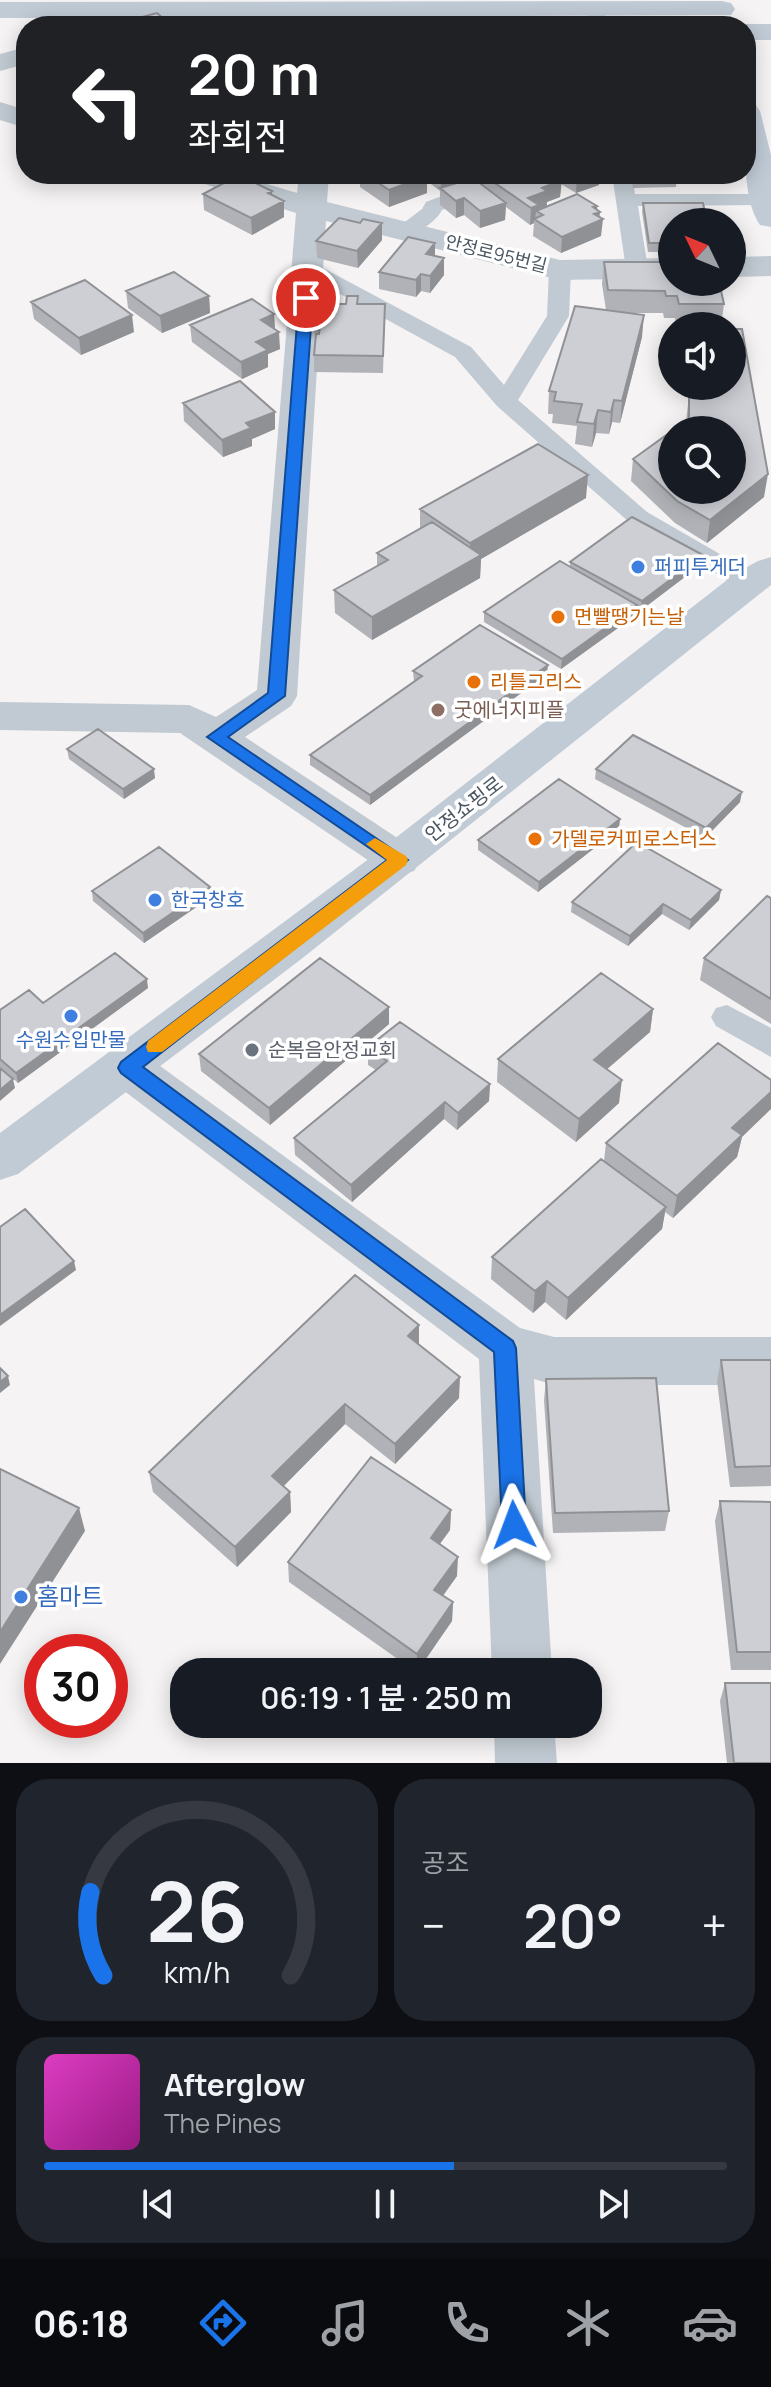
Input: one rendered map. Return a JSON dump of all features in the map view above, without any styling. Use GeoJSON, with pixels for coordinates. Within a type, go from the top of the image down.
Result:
{"type":"FeatureCollection","features":[{"type":"Feature","properties":{"kind":"street"},"geometry":{"type":"LineString","coordinates":[[0,10],[165,10],[281,16]]}},
{"type":"Feature","properties":{"kind":"street"},"geometry":{"type":"LineString","coordinates":[[639,16],[723,12]]}},
{"type":"Feature","properties":{"kind":"street"},"geometry":{"type":"LineString","coordinates":[[756,154],[769,209]]}},
{"type":"Feature","properties":{"kind":"street","name":"안정로95번길"},"geometry":{"type":"LineString","coordinates":[[268,184],[313,191],[404,231],[560,270],[658,268]]}},
{"type":"Feature","properties":{"kind":"street"},"geometry":{"type":"LineString","coordinates":[[215,737],[277,696],[313,191]]}},
{"type":"Feature","properties":{"kind":"street"},"geometry":{"type":"LineString","coordinates":[[746,267],[771,266]]}},
{"type":"Feature","properties":{"kind":"street","name":"안정쇼핑로"},"geometry":{"type":"LineString","coordinates":[[0,1160],[128,1068],[399,860],[760,576]]}},
{"type":"Feature","properties":{"kind":"street"},"geometry":{"type":"LineString","coordinates":[[0,716],[189,719],[399,860]]}},
{"type":"Feature","properties":{"kind":"street"},"geometry":{"type":"LineString","coordinates":[[128,1068],[505,1348],[554,1361],[771,1361]]}},
{"type":"Feature","properties":{"kind":"street"},"geometry":{"type":"LineString","coordinates":[[505,1348],[521,1658]]}},
{"type":"Feature","properties":{"kind":"street"},"geometry":{"type":"LineString","coordinates":[[525,1738],[526,1763]]}},
{"type":"Feature","properties":{"kind":"lane","name":"안정로95번길"},"geometry":{"type":"LineString","coordinates":[[404,231],[431,212],[433,206],[492,184]]}},
{"type":"Feature","properties":{"kind":"lane"},"geometry":{"type":"LineString","coordinates":[[624,184],[637,269]]}},
{"type":"Feature","properties":{"kind":"lane"},"geometry":{"type":"LineString","coordinates":[[626,200],[769,209]]}},
{"type":"Feature","properties":{"kind":"lane"},"geometry":{"type":"LineString","coordinates":[[308,267],[463,352],[505,401],[638,517],[760,576]]}},
{"type":"Feature","properties":{"kind":"lane"},"geometry":{"type":"LineString","coordinates":[[505,401],[558,316],[560,270]]}},
{"type":"Feature","properties":{"kind":"lane"},"geometry":{"type":"LineString","coordinates":[[727,1017],[771,1044]]}},
{"type":"Feature","properties":{"kind":"building"},"geometry":{"type":"Polygon","coordinates":[[[222,184],[258,184],[284,201],[251,218],[203,194],[222,184]]]}},
{"type":"Feature","properties":{"kind":"building"},"geometry":{"type":"Polygon","coordinates":[[[380,184],[405,184],[389,190],[380,184]]]}},
{"type":"Feature","properties":{"kind":"building"},"geometry":{"type":"Polygon","coordinates":[[[453,184],[481,184],[506,203],[480,211],[464,198],[456,201],[440,188],[453,184]]]}},
{"type":"Feature","properties":{"kind":"building"},"geometry":{"type":"Polygon","coordinates":[[[496,184],[552,184],[542,188],[547,191],[528,198],[539,205],[531,208],[496,184]]]}},
{"type":"Feature","properties":{"kind":"building"},"geometry":{"type":"Polygon","coordinates":[[[577,194],[597,206],[593,207],[600,212],[594,214],[603,219],[562,237],[534,219],[543,215],[536,211],[577,194]]]}},
{"type":"Feature","properties":{"kind":"building"},"geometry":{"type":"Polygon","coordinates":[[[643,203],[703,203],[704,208],[658,208],[658,243],[649,243],[643,203]]]}},
{"type":"Feature","properties":{"kind":"building"},"geometry":{"type":"Polygon","coordinates":[[[339,218],[360,223],[363,219],[382,223],[357,251],[316,241],[339,218]]]}},
{"type":"Feature","properties":{"kind":"building"},"geometry":{"type":"Polygon","coordinates":[[[408,237],[435,243],[426,254],[444,258],[430,276],[421,274],[416,280],[379,272],[408,237]]]}},
{"type":"Feature","properties":{"kind":"building"},"geometry":{"type":"Polygon","coordinates":[[[604,262],[658,262],[658,291],[608,290],[604,262]]]}},
{"type":"Feature","properties":{"kind":"building"},"geometry":{"type":"Polygon","coordinates":[[[174,272],[209,296],[160,316],[126,291],[174,272]]]}},
{"type":"Feature","properties":{"kind":"building"},"geometry":{"type":"Polygon","coordinates":[[[85,280],[132,315],[79,338],[31,302],[85,280]]]}},
{"type":"Feature","properties":{"kind":"building"},"geometry":{"type":"Polygon","coordinates":[[[347,296],[358,296],[357,304],[385,304],[383,356],[314,355],[321,316],[314,316],[315,304],[346,304],[347,296]]]}},
{"type":"Feature","properties":{"kind":"building"},"geometry":{"type":"Polygon","coordinates":[[[677,296],[722,296],[724,304],[679,304],[677,296]]]}},
{"type":"Feature","properties":{"kind":"building"},"geometry":{"type":"Polygon","coordinates":[[[252,299],[274,314],[261,320],[279,332],[256,342],[268,350],[241,362],[190,325],[252,299]]]}},
{"type":"Feature","properties":{"kind":"building"},"geometry":{"type":"Polygon","coordinates":[[[575,306],[644,315],[622,401],[614,400],[611,412],[598,410],[594,424],[577,422],[582,404],[554,401],[556,392],[549,391],[575,306]]]}},
{"type":"Feature","properties":{"kind":"building"},"geometry":{"type":"Polygon","coordinates":[[[746,351],[768,474],[746,491],[746,416],[689,416],[689,400],[746,400],[746,351]]]}},
{"type":"Feature","properties":{"kind":"building"},"geometry":{"type":"Polygon","coordinates":[[[240,381],[275,412],[246,423],[251,428],[222,440],[183,403],[240,381]]]}},
{"type":"Feature","properties":{"kind":"building"},"geometry":{"type":"Polygon","coordinates":[[[658,441],[658,483],[633,459],[658,441]]]}},
{"type":"Feature","properties":{"kind":"building"},"geometry":{"type":"Polygon","coordinates":[[[538,444],[588,475],[470,543],[420,509],[538,444]]]}},
{"type":"Feature","properties":{"kind":"building"},"geometry":{"type":"Polygon","coordinates":[[[682,504],[730,504],[710,520],[682,504]]]}},
{"type":"Feature","properties":{"kind":"building"},"geometry":{"type":"Polygon","coordinates":[[[632,517],[703,555],[642,601],[570,562],[632,517]]]}},
{"type":"Feature","properties":{"kind":"building"},"geometry":{"type":"Polygon","coordinates":[[[432,522],[481,555],[372,617],[334,590],[388,560],[377,553],[432,522]]]}},
{"type":"Feature","properties":{"kind":"building"},"geometry":{"type":"Polygon","coordinates":[[[560,561],[637,605],[562,659],[484,612],[560,561]]]}},
{"type":"Feature","properties":{"kind":"building"},"geometry":{"type":"Polygon","coordinates":[[[480,625],[548,665],[370,795],[310,755],[422,676],[413,671],[480,625]]]}},
{"type":"Feature","properties":{"kind":"building"},"geometry":{"type":"Polygon","coordinates":[[[98,729],[154,769],[123,789],[67,749],[98,729]]]}},
{"type":"Feature","properties":{"kind":"building"},"geometry":{"type":"Polygon","coordinates":[[[633,735],[742,792],[706,828],[596,769],[633,735]]]}},
{"type":"Feature","properties":{"kind":"building"},"geometry":{"type":"Polygon","coordinates":[[[559,779],[620,819],[539,882],[478,840],[559,779]]]}},
{"type":"Feature","properties":{"kind":"building"},"geometry":{"type":"Polygon","coordinates":[[[637,842],[721,890],[691,920],[663,904],[630,936],[572,902],[637,842]]]}},
{"type":"Feature","properties":{"kind":"building"},"geometry":{"type":"Polygon","coordinates":[[[159,847],[210,887],[143,933],[92,891],[159,847]]]}},
{"type":"Feature","properties":{"kind":"building"},"geometry":{"type":"Polygon","coordinates":[[[767,896],[771,898],[771,999],[704,958],[767,896]]]}},
{"type":"Feature","properties":{"kind":"building"},"geometry":{"type":"Polygon","coordinates":[[[115,953],[147,979],[16,1073],[0,1059],[0,1010],[29,990],[43,1003],[115,953]]]}},
{"type":"Feature","properties":{"kind":"building"},"geometry":{"type":"Polygon","coordinates":[[[320,958],[389,1007],[269,1108],[199,1054],[320,958]]]}},
{"type":"Feature","properties":{"kind":"building"},"geometry":{"type":"Polygon","coordinates":[[[601,973],[653,1009],[594,1060],[622,1080],[579,1119],[498,1059],[601,973]]]}},
{"type":"Feature","properties":{"kind":"building"},"geometry":{"type":"Polygon","coordinates":[[[400,1022],[490,1084],[458,1113],[445,1102],[351,1185],[294,1138],[387,1061],[368,1047],[400,1022]]]}},
{"type":"Feature","properties":{"kind":"building"},"geometry":{"type":"Polygon","coordinates":[[[718,1043],[771,1080],[771,1092],[732,1128],[742,1135],[677,1196],[606,1143],[718,1043]]]}},
{"type":"Feature","properties":{"kind":"building"},"geometry":{"type":"Polygon","coordinates":[[[0,1068],[13,1079],[0,1090],[0,1068]]]}},
{"type":"Feature","properties":{"kind":"building"},"geometry":{"type":"Polygon","coordinates":[[[601,1159],[666,1207],[568,1298],[547,1281],[535,1291],[492,1257],[601,1159]]]}},
{"type":"Feature","properties":{"kind":"building"},"geometry":{"type":"Polygon","coordinates":[[[25,1209],[74,1261],[0,1315],[0,1227],[25,1209]]]}},
{"type":"Feature","properties":{"kind":"building"},"geometry":{"type":"Polygon","coordinates":[[[355,1275],[419,1325],[408,1336],[460,1377],[395,1444],[345,1404],[272,1476],[290,1492],[235,1547],[149,1472],[355,1275]]]}},
{"type":"Feature","properties":{"kind":"building"},"geometry":{"type":"Polygon","coordinates":[[[721,1360],[771,1360],[771,1466],[735,1467],[721,1360]]]}},
{"type":"Feature","properties":{"kind":"building"},"geometry":{"type":"Polygon","coordinates":[[[0,1368],[8,1376],[0,1382],[0,1368]]]}},
{"type":"Feature","properties":{"kind":"building"},"geometry":{"type":"Polygon","coordinates":[[[656,1378],[669,1511],[555,1513],[546,1379],[656,1378]]]}},
{"type":"Feature","properties":{"kind":"building"},"geometry":{"type":"Polygon","coordinates":[[[371,1457],[451,1510],[431,1538],[458,1557],[434,1590],[453,1602],[417,1654],[288,1562],[371,1457]]]}},
{"type":"Feature","properties":{"kind":"building","name":"홈마트"},"geometry":{"type":"Polygon","coordinates":[[[0,1469],[79,1508],[0,1632],[0,1469]]]}},
{"type":"Feature","properties":{"kind":"building"},"geometry":{"type":"Polygon","coordinates":[[[720,1501],[771,1502],[771,1652],[737,1652],[720,1501]]]}},
{"type":"Feature","properties":{"kind":"building"},"geometry":{"type":"Polygon","coordinates":[[[725,1683],[771,1683],[771,1763],[734,1763],[725,1683]]]}},
{"type":"Feature","properties":{"kind":"slow traffic"},"geometry":{"type":"LineString","coordinates":[[155,1047],[399,860],[375,844]]}},
{"type":"Feature","properties":{"kind":"place","name":"퍼피투게더"},"geometry":{"type":"Point","coordinates":[638,567]}},
{"type":"Feature","properties":{"kind":"place","name":"면빨땡기는날"},"geometry":{"type":"Point","coordinates":[558,617]}},
{"type":"Feature","properties":{"kind":"place","name":"리틀그리스"},"geometry":{"type":"Point","coordinates":[474,682]}},
{"type":"Feature","properties":{"kind":"place","name":"굿에너지피플"},"geometry":{"type":"Point","coordinates":[438,710]}},
{"type":"Feature","properties":{"kind":"place","name":"가델로커피로스터스"},"geometry":{"type":"Point","coordinates":[535,839]}},
{"type":"Feature","properties":{"kind":"place","name":"한국창호"},"geometry":{"type":"Point","coordinates":[155,900]}},
{"type":"Feature","properties":{"kind":"place","name":"수원수입만물"},"geometry":{"type":"Point","coordinates":[71,1016]}},
{"type":"Feature","properties":{"kind":"place","name":"순복음안정교회"},"geometry":{"type":"Point","coordinates":[252,1050]}},
{"type":"Feature","properties":{"kind":"place","name":"홈마트"},"geometry":{"type":"Point","coordinates":[21,1597]}},
{"type":"Feature","properties":{"kind":"route"},"geometry":{"type":"LineString","coordinates":[[306,298],[277,696],[215,737],[399,860],[128,1068],[505,1348],[514,1525]]}}]}
